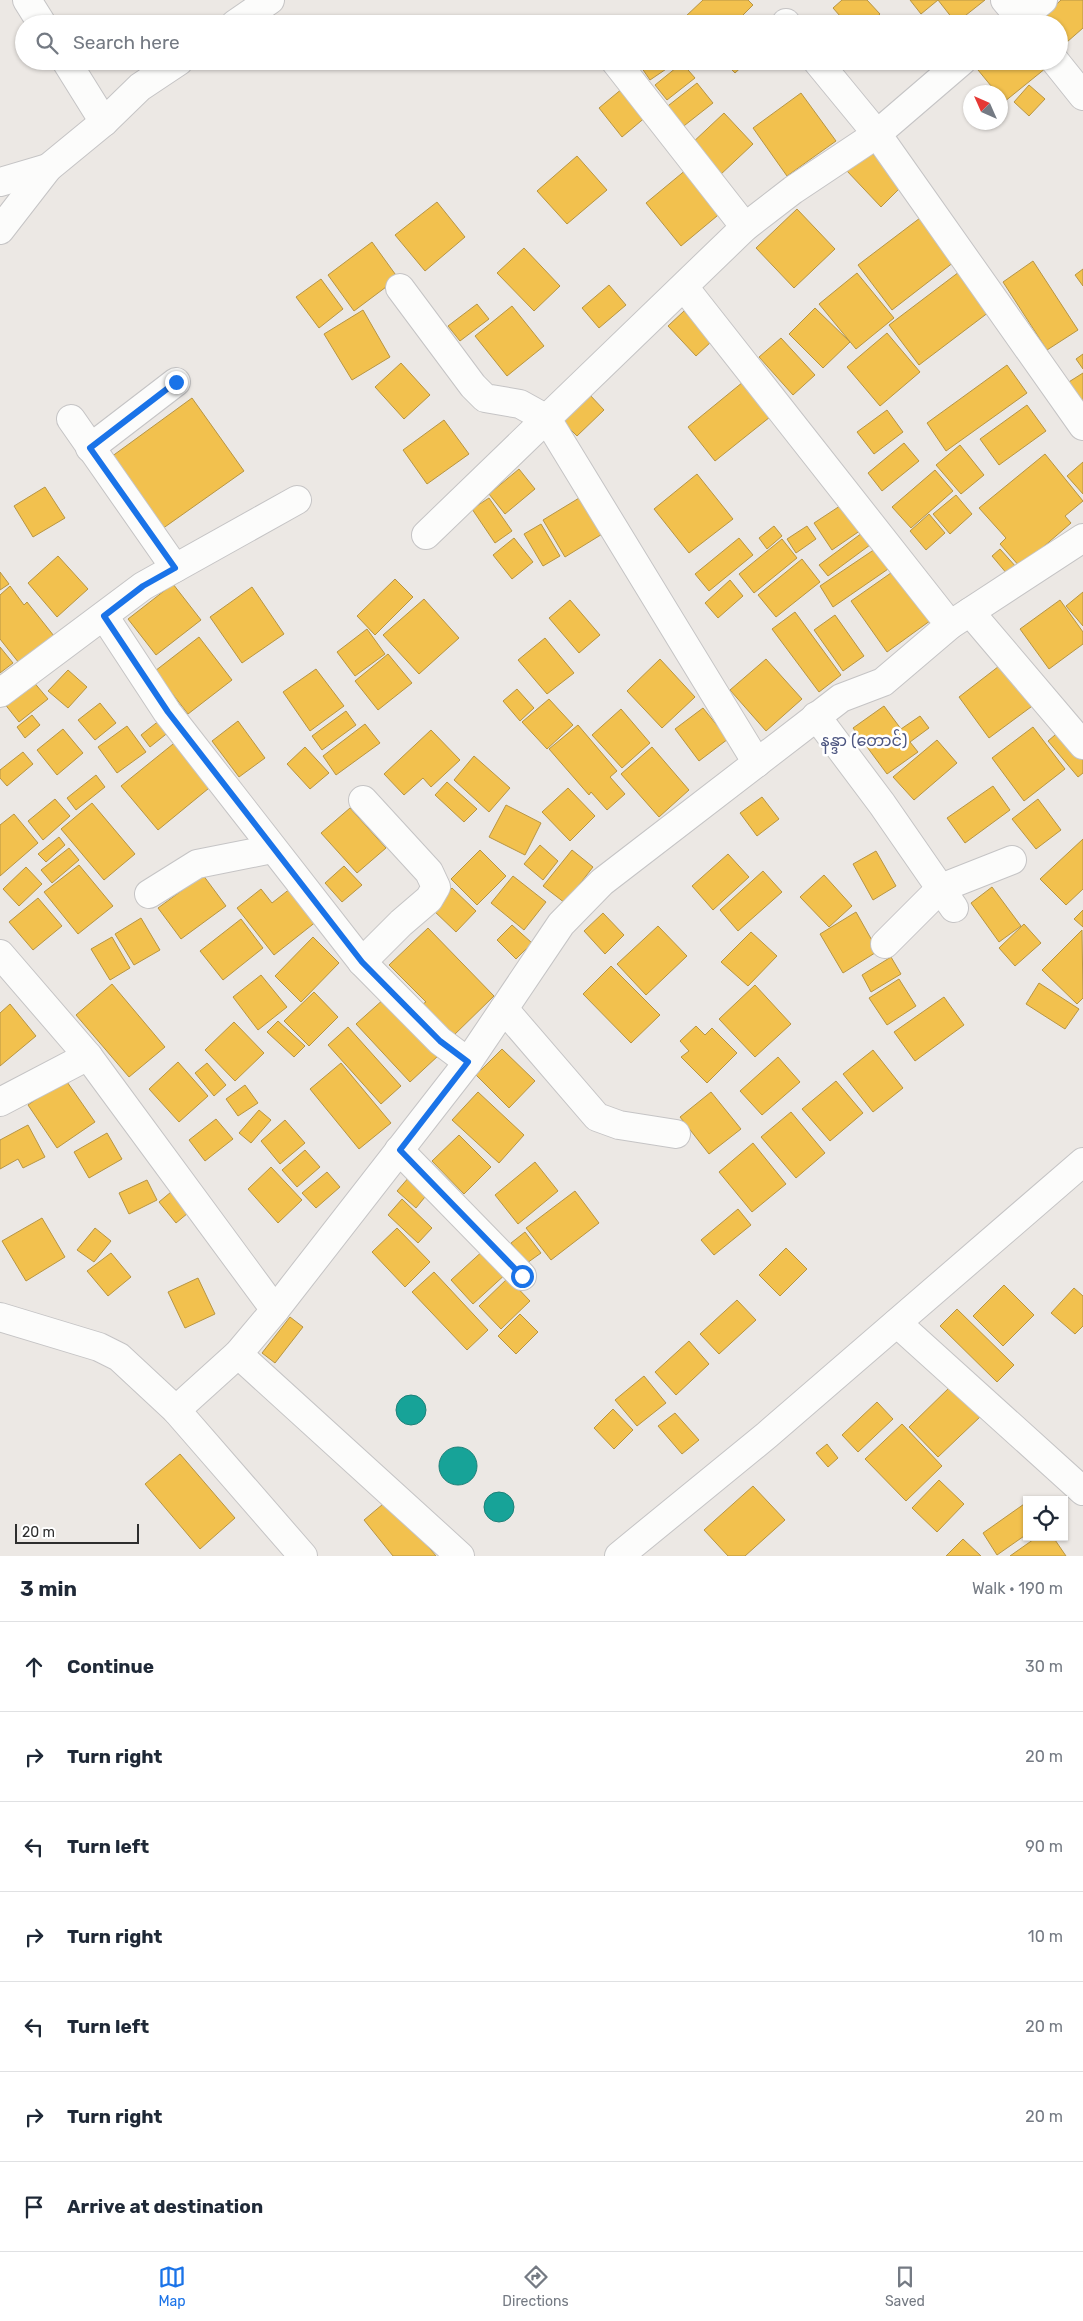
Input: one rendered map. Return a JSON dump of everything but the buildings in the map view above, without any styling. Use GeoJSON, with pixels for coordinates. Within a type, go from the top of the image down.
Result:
{"type":"FeatureCollection","features":[{"type":"Feature","properties":{"kind":"street"},"geometry":{"type":"LineString","coordinates":[[27,0],[36,15]]}},
{"type":"Feature","properties":{"kind":"street"},"geometry":{"type":"LineString","coordinates":[[248,15],[270,0]]}},
{"type":"Feature","properties":{"kind":"street"},"geometry":{"type":"LineString","coordinates":[[1018,15],[1043,0]]}},
{"type":"Feature","properties":{"kind":"street"},"geometry":{"type":"LineString","coordinates":[[72,70],[104,122]]}},
{"type":"Feature","properties":{"kind":"street"},"geometry":{"type":"LineString","coordinates":[[0,230],[48,168],[104,122],[140,87],[166,70]]}},
{"type":"Feature","properties":{"kind":"street"},"geometry":{"type":"LineString","coordinates":[[622,70],[746,227]]}},
{"type":"Feature","properties":{"kind":"street"},"geometry":{"type":"LineString","coordinates":[[824,70],[877,134],[1083,426]]}},
{"type":"Feature","properties":{"kind":"street"},"geometry":{"type":"LineString","coordinates":[[426,535],[746,227],[793,190],[877,134],[952,70]]}},
{"type":"Feature","properties":{"kind":"street"},"geometry":{"type":"LineString","coordinates":[[1062,70],[1083,96]]}},
{"type":"Feature","properties":{"kind":"street"},"geometry":{"type":"LineString","coordinates":[[0,182],[48,168]]}},
{"type":"Feature","properties":{"kind":"street"},"geometry":{"type":"LineString","coordinates":[[684,287],[960,619],[1083,745]]}},
{"type":"Feature","properties":{"kind":"street"},"geometry":{"type":"LineString","coordinates":[[400,288],[473,386],[485,398],[520,404],[547,419],[757,763]]}},
{"type":"Feature","properties":{"kind":"street"},"geometry":{"type":"LineString","coordinates":[[90,448],[176,382]]}},
{"type":"Feature","properties":{"kind":"street"},"geometry":{"type":"LineString","coordinates":[[71,418],[175,568]]}},
{"type":"Feature","properties":{"kind":"street"},"geometry":{"type":"LineString","coordinates":[[0,693],[143,586],[297,500]]}},
{"type":"Feature","properties":{"kind":"street"},"geometry":{"type":"LineString","coordinates":[[176,1410],[238,1354],[275,1310],[468,1062],[561,924],[602,882],[841,698],[882,682],[960,619],[1083,538]]}},
{"type":"Feature","properties":{"kind":"street"},"geometry":{"type":"LineString","coordinates":[[104,616],[168,712],[272,849],[362,962],[440,1041],[468,1062]]}},
{"type":"Feature","properties":{"kind":"street"},"geometry":{"type":"LineString","coordinates":[[816,716],[948,898]]}},
{"type":"Feature","properties":{"kind":"street"},"geometry":{"type":"LineString","coordinates":[[362,962],[401,923],[429,899],[436,887],[429,872],[363,800]]}},
{"type":"Feature","properties":{"kind":"street"},"geometry":{"type":"LineString","coordinates":[[149,894],[196,864],[272,849]]}},
{"type":"Feature","properties":{"kind":"street"},"geometry":{"type":"LineString","coordinates":[[885,944],[948,898],[1012,860]]}},
{"type":"Feature","properties":{"kind":"street"},"geometry":{"type":"LineString","coordinates":[[0,954],[88,1056],[275,1310]]}},
{"type":"Feature","properties":{"kind":"street"},"geometry":{"type":"LineString","coordinates":[[504,1009],[597,1117],[619,1124],[676,1134]]}},
{"type":"Feature","properties":{"kind":"street"},"geometry":{"type":"LineString","coordinates":[[0,1102],[88,1056]]}},
{"type":"Feature","properties":{"kind":"street"},"geometry":{"type":"LineString","coordinates":[[400,1150],[522,1276]]}},
{"type":"Feature","properties":{"kind":"street"},"geometry":{"type":"LineString","coordinates":[[619,1556],[767,1435],[1083,1162]]}},
{"type":"Feature","properties":{"kind":"street"},"geometry":{"type":"LineString","coordinates":[[0,1317],[99,1347],[119,1357],[176,1410],[303,1556]]}},
{"type":"Feature","properties":{"kind":"street"},"geometry":{"type":"LineString","coordinates":[[897,1323],[1083,1491]]}},
{"type":"Feature","properties":{"kind":"street"},"geometry":{"type":"LineString","coordinates":[[238,1354],[460,1556]]}},
{"type":"Feature","properties":{"kind":"district","name":"နန္ဒာ (တောင်)"},"geometry":{"type":"Point","coordinates":[864,740]}},
{"type":"Feature","properties":{"kind":"route"},"geometry":{"type":"LineString","coordinates":[[176,382],[90,448],[175,568],[143,586],[104,616],[168,712],[272,849],[362,962],[440,1041],[468,1062],[400,1150],[522,1276]]}}]}
